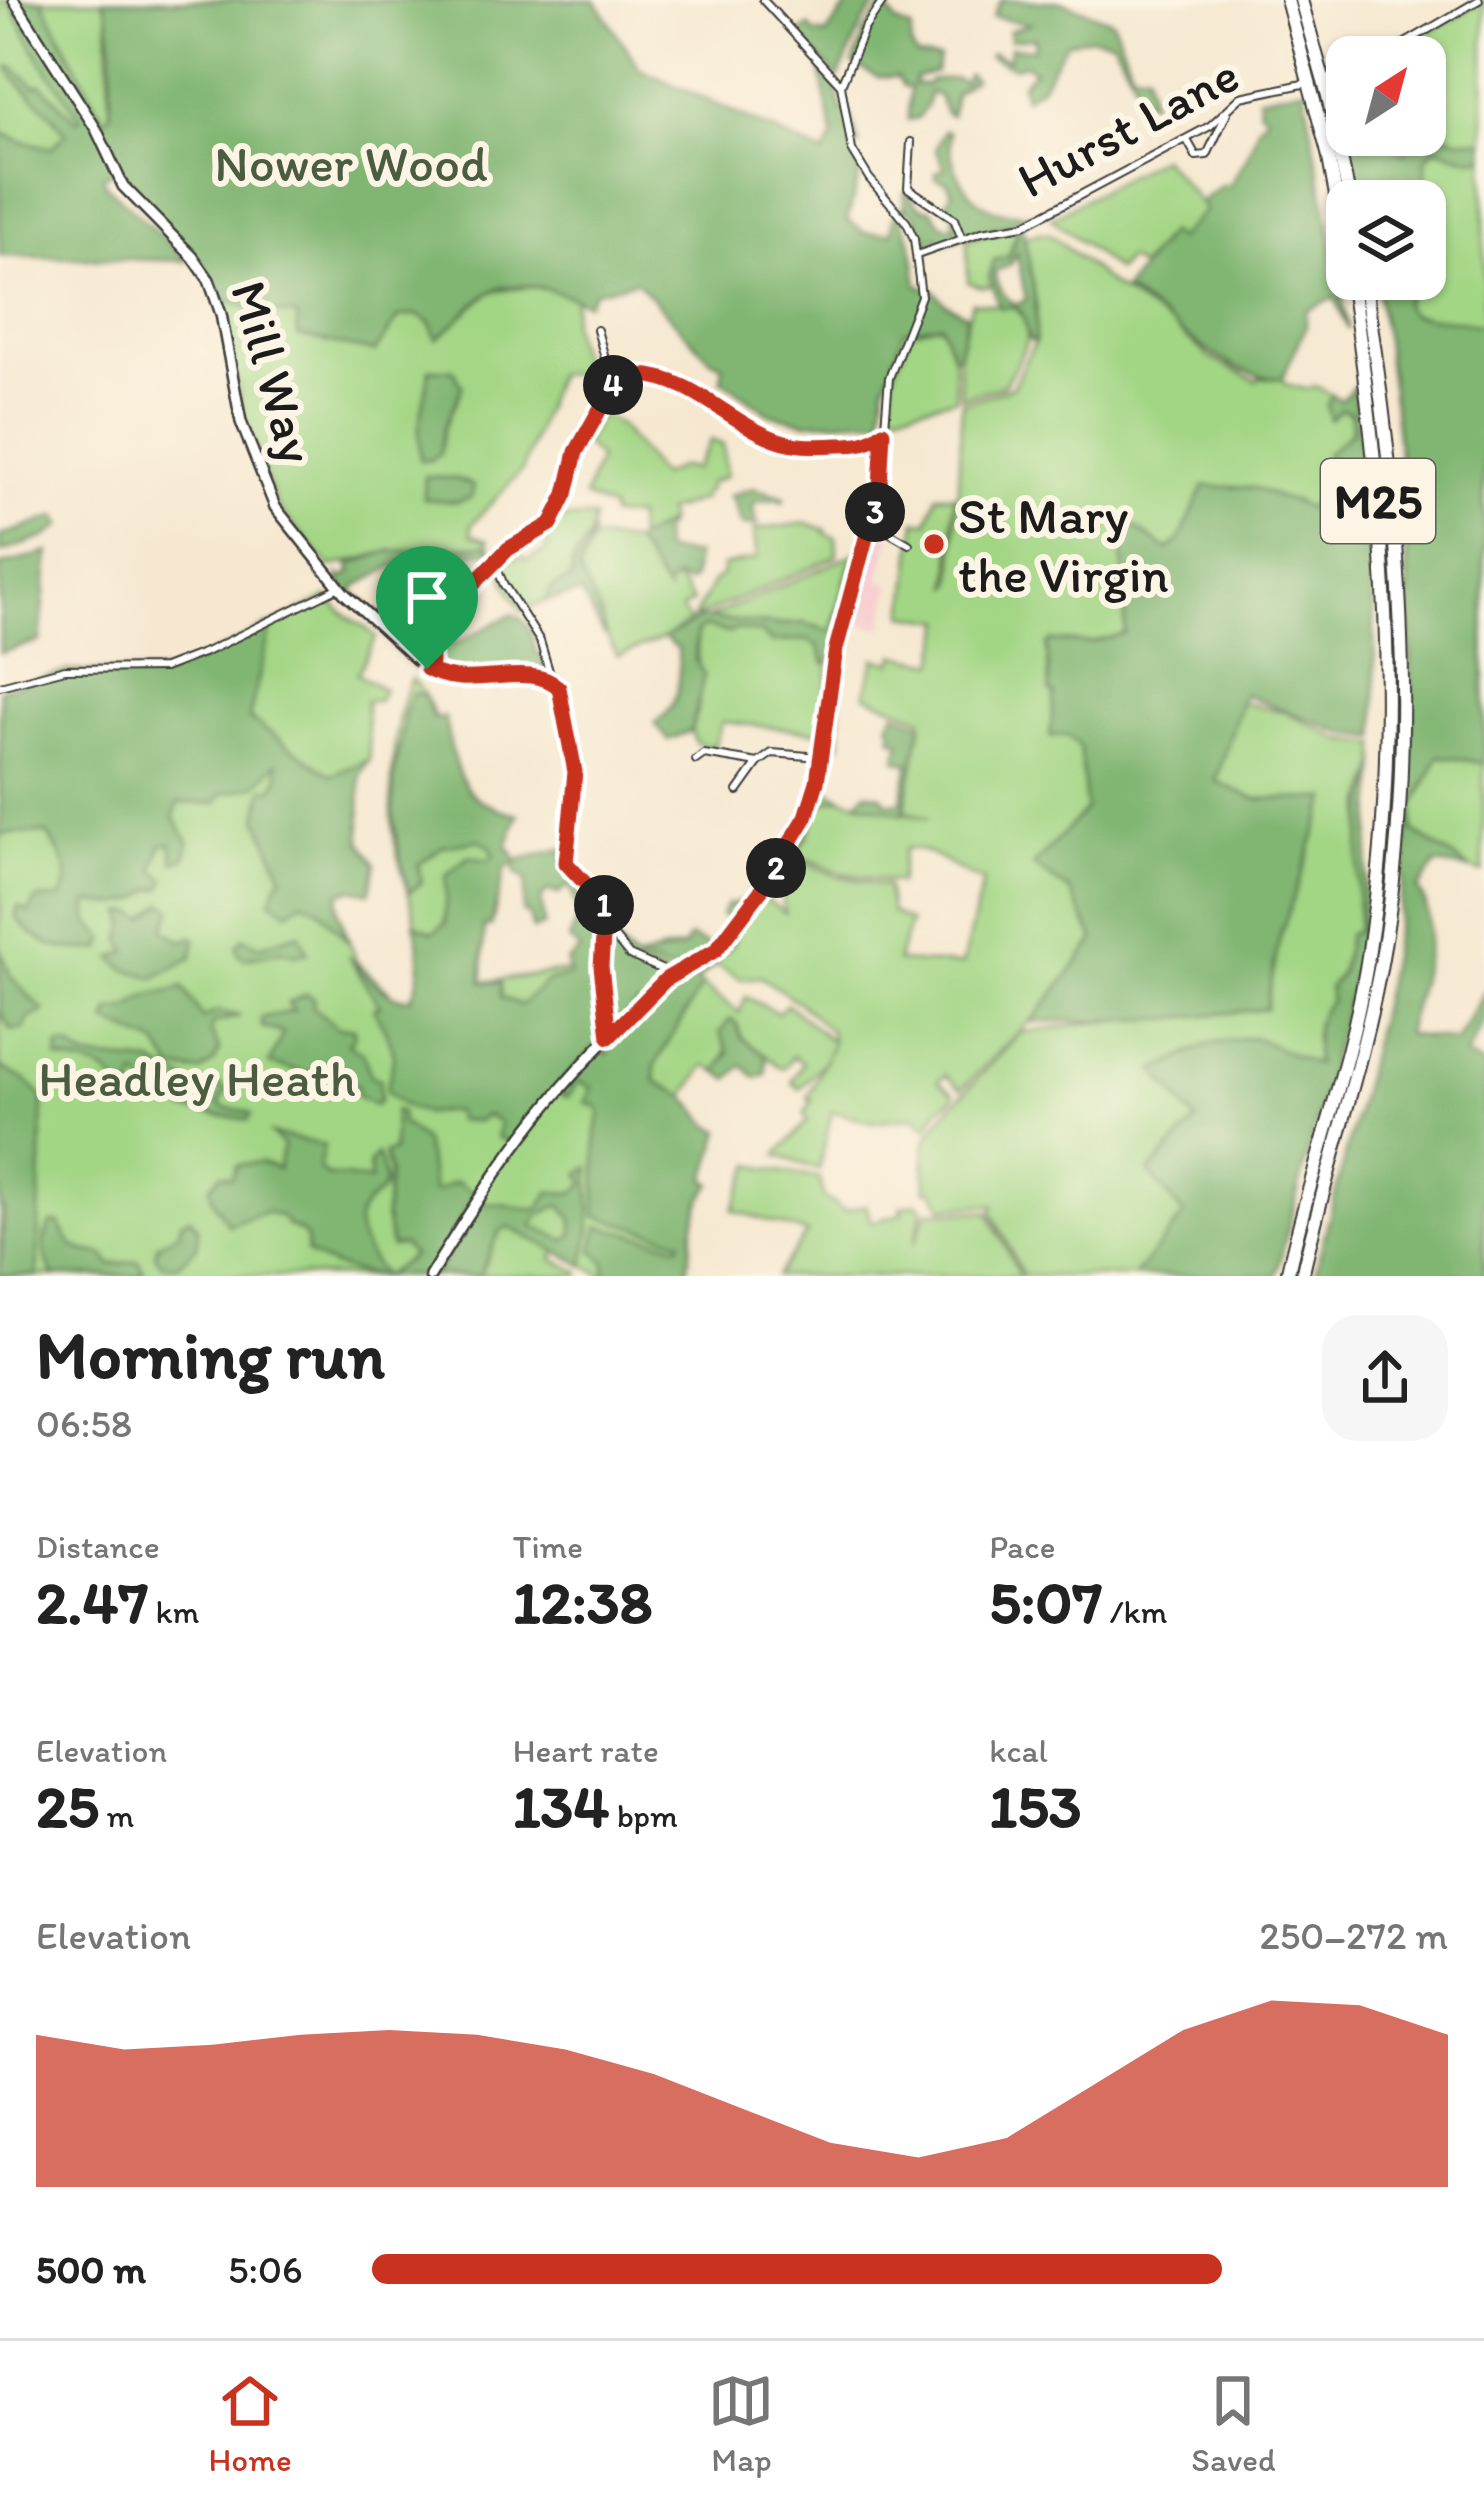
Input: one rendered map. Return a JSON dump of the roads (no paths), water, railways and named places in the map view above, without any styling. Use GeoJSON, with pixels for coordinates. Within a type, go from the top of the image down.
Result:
{"type":"FeatureCollection","features":[{"type":"Feature","properties":{"kind":"highway"},"geometry":{"type":"LineString","coordinates":[[1287,0],[1333,180]]}},
{"type":"Feature","properties":{"kind":"highway"},"geometry":{"type":"LineString","coordinates":[[1301,0],[1346,180]]}},
{"type":"Feature","properties":{"kind":"highway","name":"M25"},"geometry":{"type":"LineString","coordinates":[[1287,1276],[1355,1022],[1383,840],[1384,595],[1365,370],[1354,300]]}},
{"type":"Feature","properties":{"kind":"highway","name":"M25"},"geometry":{"type":"LineString","coordinates":[[1302,1276],[1369,1025],[1397,842],[1400,704],[1390,476],[1367,300]]}},
{"type":"Feature","properties":{"kind":"main road","name":"Mill Way"},"geometry":{"type":"LineString","coordinates":[[14,0],[96,128],[123,186],[184,247],[209,280],[221,314],[241,422],[275,507],[339,587],[427,669]]}},
{"type":"Feature","properties":{"kind":"main road"},"geometry":{"type":"LineString","coordinates":[[427,669],[466,680],[526,675],[552,681],[562,696],[575,772],[566,863],[603,904],[601,966],[609,1037],[558,1088],[508,1153],[430,1276]]}},
{"type":"Feature","properties":{"kind":"street"},"geometry":{"type":"LineString","coordinates":[[764,0],[841,85]]}},
{"type":"Feature","properties":{"kind":"street"},"geometry":{"type":"LineString","coordinates":[[609,1037],[672,974],[716,950],[760,892],[806,817],[836,649],[880,486],[889,378],[921,296],[908,223],[852,150],[841,85],[864,29],[884,0]]}},
{"type":"Feature","properties":{"kind":"street"},"geometry":{"type":"LineString","coordinates":[[1417,36],[1479,0]]}},
{"type":"Feature","properties":{"kind":"street","name":"Hurst Lane"},"geometry":{"type":"LineString","coordinates":[[917,255],[1025,224],[1187,140],[1241,97],[1304,84]]}},
{"type":"Feature","properties":{"kind":"street"},"geometry":{"type":"LineString","coordinates":[[1187,140],[1196,156],[1208,155],[1228,110]]}},
{"type":"Feature","properties":{"kind":"street"},"geometry":{"type":"LineString","coordinates":[[911,142],[908,188],[954,219],[962,239]]}},
{"type":"Feature","properties":{"kind":"street"},"geometry":{"type":"LineString","coordinates":[[597,330],[616,381]]}},
{"type":"Feature","properties":{"kind":"street"},"geometry":{"type":"LineString","coordinates":[[427,669],[435,626],[508,549],[557,516],[576,452],[616,381],[640,375],[668,379],[754,430],[792,444],[867,443],[881,452]]}},
{"type":"Feature","properties":{"kind":"street"},"geometry":{"type":"LineString","coordinates":[[867,443],[883,432]]}},
{"type":"Feature","properties":{"kind":"street"},"geometry":{"type":"LineString","coordinates":[[872,523],[910,544]]}},
{"type":"Feature","properties":{"kind":"street"},"geometry":{"type":"LineString","coordinates":[[494,562],[540,640],[552,681]]}},
{"type":"Feature","properties":{"kind":"street"},"geometry":{"type":"LineString","coordinates":[[0,686],[65,669],[164,668],[339,587]]}},
{"type":"Feature","properties":{"kind":"street"},"geometry":{"type":"LineString","coordinates":[[738,790],[772,752],[820,757]]}},
{"type":"Feature","properties":{"kind":"street"},"geometry":{"type":"LineString","coordinates":[[696,760],[704,754],[758,763]]}},
{"type":"Feature","properties":{"kind":"street"},"geometry":{"type":"LineString","coordinates":[[603,923],[629,955],[672,974]]}},
{"type":"Feature","properties":{"kind":"place","name":"St Mary the Virgin"},"geometry":{"type":"Point","coordinates":[934,544]}},
{"type":"Feature","properties":{"kind":"park label","name":"Nower Wood"},"geometry":{"type":"Point","coordinates":[351,163]}},
{"type":"Feature","properties":{"kind":"park label","name":"Headley Heath"},"geometry":{"type":"Point","coordinates":[197,1078]}}]}
